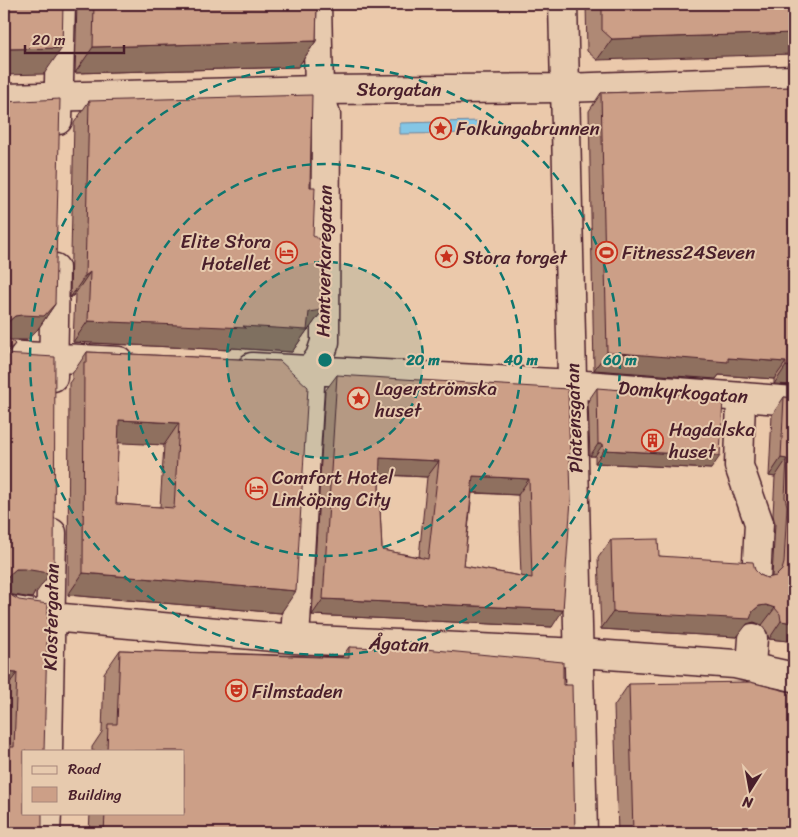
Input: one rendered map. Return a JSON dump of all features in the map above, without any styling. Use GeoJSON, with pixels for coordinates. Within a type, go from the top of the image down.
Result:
{"type":"FeatureCollection","features":[{"type":"Feature","properties":{"kind":"street"},"geometry":{"type":"LineString","coordinates":[[58,144],[61,4]]}},
{"type":"Feature","properties":{"kind":"street"},"geometry":{"type":"LineString","coordinates":[[317,4],[319,90]]}},
{"type":"Feature","properties":{"kind":"street","name":"Platensgatan"},"geometry":{"type":"LineString","coordinates":[[563,4],[583,833]]}},
{"type":"Feature","properties":{"kind":"street","name":"Storgatan"},"geometry":{"type":"LineString","coordinates":[[4,98],[319,90],[565,88],[794,80]]}},
{"type":"Feature","properties":{"kind":"street","name":"Hantverkaregatan"},"geometry":{"type":"LineString","coordinates":[[295,639],[311,369],[320,357],[325,342],[326,115],[319,90]]}},
{"type":"Feature","properties":{"kind":"street"},"geometry":{"type":"LineString","coordinates":[[53,398],[56,241]]}},
{"type":"Feature","properties":{"kind":"street"},"geometry":{"type":"LineString","coordinates":[[4,355],[148,362]]}},
{"type":"Feature","properties":{"kind":"street"},"geometry":{"type":"LineString","coordinates":[[224,365],[572,384]]}},
{"type":"Feature","properties":{"kind":"street","name":"Domkyrkogatan"},"geometry":{"type":"LineString","coordinates":[[572,384],[794,401]]}},
{"type":"Feature","properties":{"kind":"street"},"geometry":{"type":"LineString","coordinates":[[741,397],[739,466],[759,523],[756,580]]}},
{"type":"Feature","properties":{"kind":"street","name":"Klostergatan"},"geometry":{"type":"LineString","coordinates":[[48,750],[52,617],[52,507]]}},
{"type":"Feature","properties":{"kind":"street","name":"Ågatan"},"geometry":{"type":"LineString","coordinates":[[4,609],[52,617],[295,639],[580,653],[751,666],[794,676]]}},
{"type":"Feature","properties":{"kind":"street"},"geometry":{"type":"LineString","coordinates":[[751,666],[753,638]]}},
{"type":"Feature","properties":{"kind":"street"},"geometry":{"type":"LineString","coordinates":[[46,833],[47,814]]}},
{"type":"Feature","properties":{"kind":"water","name":"Folkungabrunnen"},"geometry":{"type":"Polygon","coordinates":[[[480,121],[480,133],[400,134],[400,123],[480,121]]]}},
{"type":"Feature","properties":{"kind":"building"},"geometry":{"type":"Polygon","coordinates":[[[4,4],[63,4],[62,48],[4,49],[4,4]]]}},
{"type":"Feature","properties":{"kind":"building"},"geometry":{"type":"Polygon","coordinates":[[[94,4],[317,4],[316,41],[93,47],[94,4]]]}},
{"type":"Feature","properties":{"kind":"building"},"geometry":{"type":"Polygon","coordinates":[[[602,4],[794,4],[794,33],[612,39],[602,30],[602,4]]]}},
{"type":"Feature","properties":{"kind":"building"},"geometry":{"type":"Polygon","coordinates":[[[794,87],[794,367],[786,366],[786,362],[728,358],[728,362],[607,352],[601,93],[794,87]]]}},
{"type":"Feature","properties":{"kind":"building"},"geometry":{"type":"Polygon","coordinates":[[[312,95],[310,187],[315,187],[313,236],[325,242],[325,307],[322,310],[309,312],[307,330],[88,321],[90,272],[85,276],[89,101],[312,95]]]}},
{"type":"Feature","properties":{"kind":"building"},"geometry":{"type":"Polygon","coordinates":[[[60,99],[55,304],[44,316],[15,316],[9,321],[6,329],[7,337],[15,344],[4,354],[4,102],[60,99]]]}},
{"type":"Feature","properties":{"kind":"building"},"geometry":{"type":"Polygon","coordinates":[[[87,352],[280,361],[308,387],[296,591],[83,573],[84,362],[87,362],[87,352]],[[119,420],[116,504],[174,508],[179,423],[119,420]]]}},
{"type":"Feature","properties":{"kind":"building"},"geometry":{"type":"Polygon","coordinates":[[[4,354],[55,357],[54,568],[49,567],[49,573],[16,569],[9,575],[6,582],[7,590],[19,600],[48,604],[44,750],[22,750],[22,814],[42,814],[42,833],[4,833],[4,747],[14,747],[17,673],[4,672],[4,354]]]}},
{"type":"Feature","properties":{"kind":"building"},"geometry":{"type":"Polygon","coordinates":[[[337,375],[568,389],[571,500],[563,610],[323,599],[337,375]],[[380,458],[379,488],[382,550],[428,559],[439,461],[380,458]],[[473,476],[464,566],[532,578],[529,479],[473,476]]]}},
{"type":"Feature","properties":{"kind":"building","name":"Hagdalska huset"},"geometry":{"type":"Polygon","coordinates":[[[597,388],[723,398],[720,456],[604,450],[603,444],[598,444],[597,388]]]}},
{"type":"Feature","properties":{"kind":"building"},"geometry":{"type":"Polygon","coordinates":[[[784,397],[794,398],[794,623],[781,621],[780,614],[775,608],[766,605],[759,606],[753,611],[750,619],[613,612],[611,540],[658,539],[659,556],[753,562],[755,570],[767,578],[776,576],[782,570],[787,506],[785,497],[787,459],[781,458],[784,397]]]}},
{"type":"Feature","properties":{"kind":"building"},"geometry":{"type":"Polygon","coordinates":[[[349,647],[425,649],[563,662],[563,685],[572,685],[575,833],[104,833],[105,814],[185,814],[185,750],[107,750],[108,724],[117,724],[120,650],[349,658],[349,647]]]}},
{"type":"Feature","properties":{"kind":"building"},"geometry":{"type":"Polygon","coordinates":[[[750,682],[794,693],[794,833],[633,833],[629,684],[750,682]]]}},
{"type":"Feature","properties":{"kind":"place","name":"Folkungabrunnen"},"geometry":{"type":"Point","coordinates":[440,128]}},
{"type":"Feature","properties":{"kind":"place","name":"Elite Stora Hotellet"},"geometry":{"type":"Point","coordinates":[287,252]}},
{"type":"Feature","properties":{"kind":"place","name":"Fitness24Seven"},"geometry":{"type":"Point","coordinates":[606,252]}},
{"type":"Feature","properties":{"kind":"place","name":"Stora torget"},"geometry":{"type":"Point","coordinates":[447,257]}},
{"type":"Feature","properties":{"kind":"place","name":"Lagerströmska huset"},"geometry":{"type":"Point","coordinates":[359,399]}},
{"type":"Feature","properties":{"kind":"place","name":"Hagdalska huset"},"geometry":{"type":"Point","coordinates":[653,440]}},
{"type":"Feature","properties":{"kind":"place","name":"Comfort Hotel Linköping City"},"geometry":{"type":"Point","coordinates":[256,488]}},
{"type":"Feature","properties":{"kind":"place","name":"Filmstaden"},"geometry":{"type":"Point","coordinates":[236,691]}}]}
